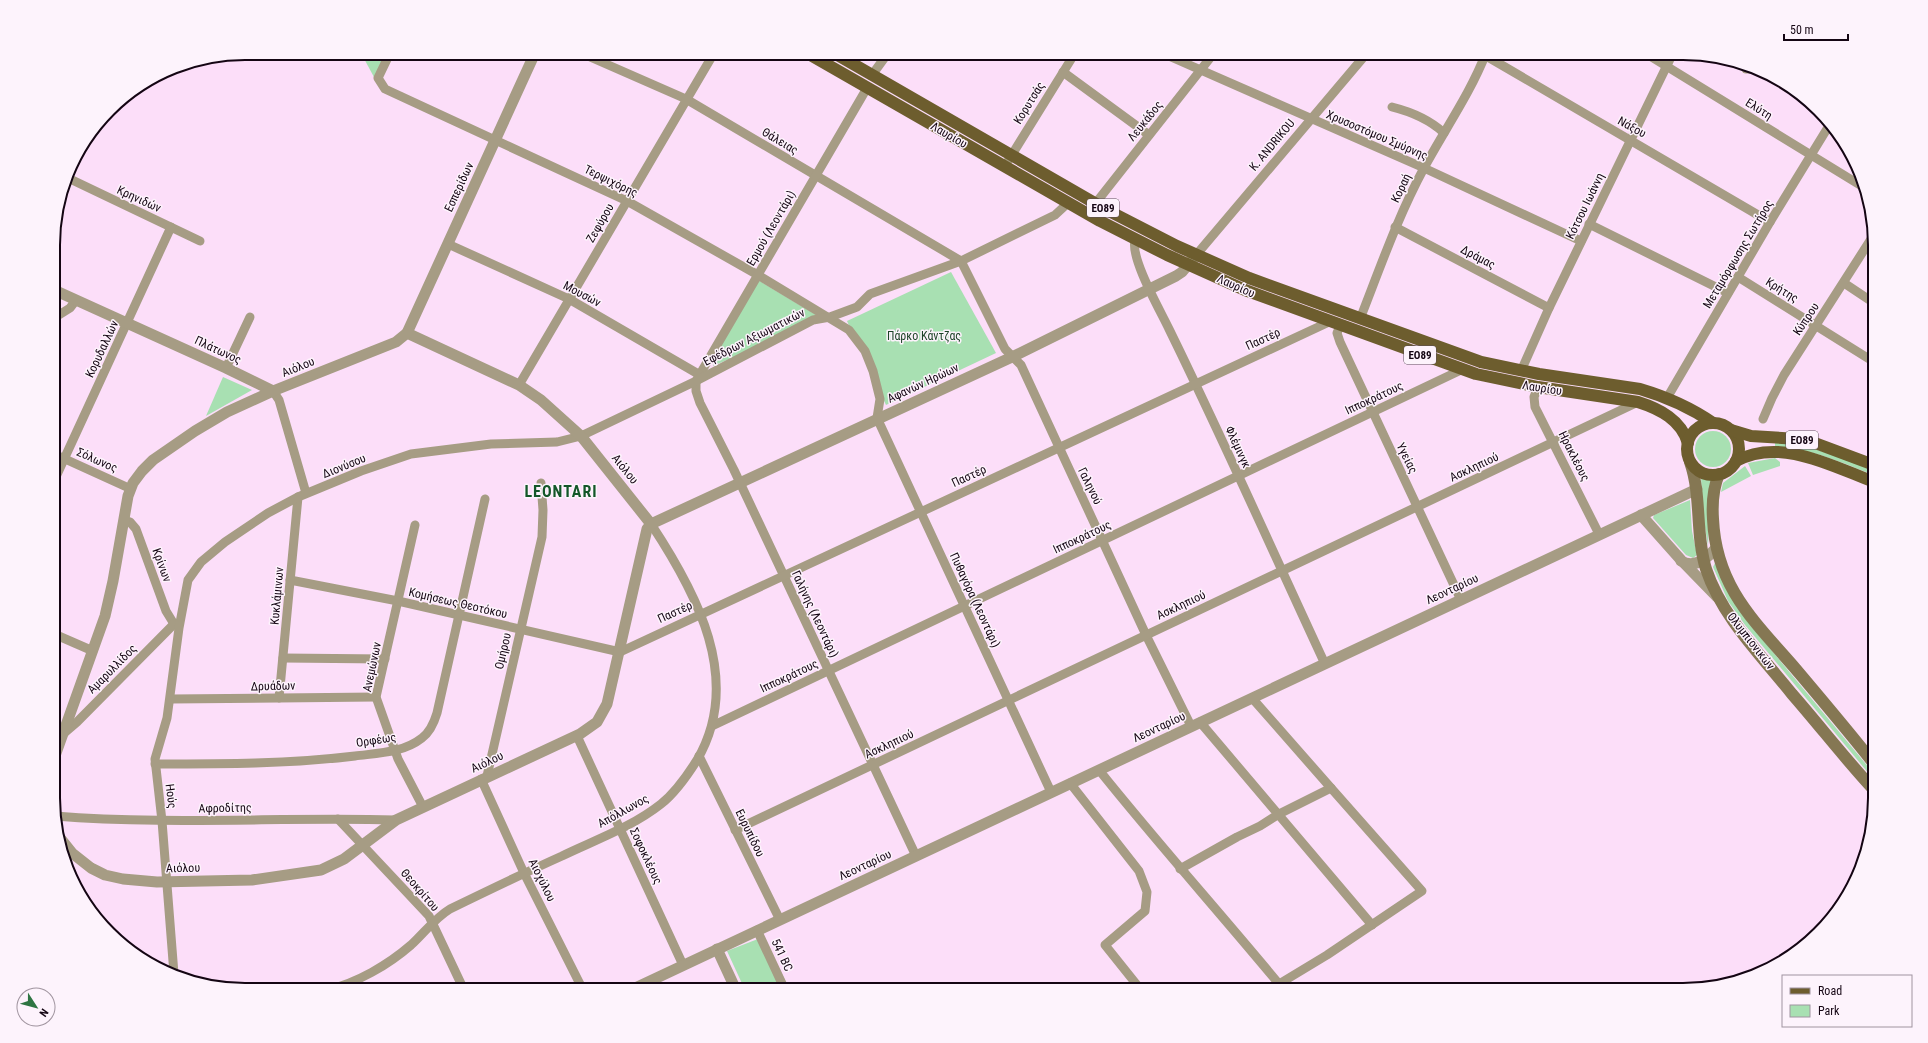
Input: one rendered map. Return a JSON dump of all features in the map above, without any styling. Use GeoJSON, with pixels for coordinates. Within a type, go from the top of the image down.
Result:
{"type":"FeatureCollection","features":[{"type":"Feature","properties":{"kind":"main road","name":"Λαυρίου"},"geometry":{"type":"LineString","coordinates":[[819,60],[1135,240],[1245,290],[1462,370],[1538,388],[1638,402],[1650,406],[1667,415],[1685,433],[1688,443],[1687,455],[1690,462]]}},
{"type":"Feature","properties":{"kind":"main road","name":"Λαυρίου"},"geometry":{"type":"LineString","coordinates":[[846,60],[1095,204],[1140,228],[1249,278],[1468,358],[1521,371],[1640,389],[1690,408],[1714,423],[1723,425],[1731,430],[1751,436],[1798,439],[1868,459]]}},
{"type":"Feature","properties":{"kind":"main road"},"geometry":{"type":"LineString","coordinates":[[1688,443],[1696,430],[1703,425],[1714,423]]}},
{"type":"Feature","properties":{"kind":"main road"},"geometry":{"type":"LineString","coordinates":[[1731,430],[1736,435],[1740,445],[1736,461]]}},
{"type":"Feature","properties":{"kind":"main road","name":"ΕΟ89"},"geometry":{"type":"LineString","coordinates":[[1719,474],[1727,471],[1736,461],[1753,454],[1794,454],[1824,462],[1868,480]]}},
{"type":"Feature","properties":{"kind":"main road"},"geometry":{"type":"LineString","coordinates":[[1690,462],[1702,472],[1710,475],[1719,474]]}},
{"type":"Feature","properties":{"kind":"main road","name":"Ολυμπιονικών"},"geometry":{"type":"LineString","coordinates":[[1690,462],[1697,489],[1698,517],[1704,560],[1720,601],[1760,654],[1868,783]]}},
{"type":"Feature","properties":{"kind":"main road","name":"Ολυμπιονικών"},"geometry":{"type":"LineString","coordinates":[[1719,474],[1716,482],[1713,504],[1716,548],[1724,574],[1742,607],[1868,758]]}},
{"type":"Feature","properties":{"kind":"street","name":"Τερψιχόρης"},"geometry":{"type":"LineString","coordinates":[[387,60],[378,78],[385,89],[626,201],[758,275],[830,317],[849,330],[865,351],[873,370],[880,399],[877,418]]}},
{"type":"Feature","properties":{"kind":"street","name":"Εσπερίδων"},"geometry":{"type":"LineString","coordinates":[[406,333],[532,60]]}},
{"type":"Feature","properties":{"kind":"street","name":"Θάλειας"},"geometry":{"type":"LineString","coordinates":[[597,60],[686,99],[816,177],[961,261]]}},
{"type":"Feature","properties":{"kind":"street","name":"Ζεφύρου"},"geometry":{"type":"LineString","coordinates":[[519,385],[710,60]]}},
{"type":"Feature","properties":{"kind":"street"},"geometry":{"type":"LineString","coordinates":[[872,75],[883,60]]}},
{"type":"Feature","properties":{"kind":"street","name":"Κορυτσάς"},"geometry":{"type":"LineString","coordinates":[[1005,166],[1071,60]]}},
{"type":"Feature","properties":{"kind":"street","name":"Χρυσοστόμου Σμύρνης"},"geometry":{"type":"LineString","coordinates":[[1177,60],[1424,168],[1581,241]]}},
{"type":"Feature","properties":{"kind":"street","name":"Λευκάδος"},"geometry":{"type":"LineString","coordinates":[[1095,204],[1209,60]]}},
{"type":"Feature","properties":{"kind":"street","name":"K. ANDRIKOU"},"geometry":{"type":"LineString","coordinates":[[1197,254],[1361,60]]}},
{"type":"Feature","properties":{"kind":"street","name":"Κοραή"},"geometry":{"type":"LineString","coordinates":[[1360,319],[1395,227],[1424,168],[1474,83],[1482,60]]}},
{"type":"Feature","properties":{"kind":"street","name":"Νάξου"},"geometry":{"type":"LineString","coordinates":[[1494,60],[1558,100],[1631,139],[1770,222]]}},
{"type":"Feature","properties":{"kind":"street","name":"Ελύτη"},"geometry":{"type":"LineString","coordinates":[[1657,60],[1857,183]]}},
{"type":"Feature","properties":{"kind":"street","name":"Κότσου Ιωάννη"},"geometry":{"type":"LineString","coordinates":[[1521,371],[1589,224],[1670,60]]}},
{"type":"Feature","properties":{"kind":"street"},"geometry":{"type":"LineString","coordinates":[[1063,72],[1149,135]]}},
{"type":"Feature","properties":{"kind":"street","name":"Ερμού (Λεοντάρι)"},"geometry":{"type":"LineString","coordinates":[[698,378],[867,88]]}},
{"type":"Feature","properties":{"kind":"street"},"geometry":{"type":"LineString","coordinates":[[1392,107],[1411,112],[1424,118],[1444,133]]}},
{"type":"Feature","properties":{"kind":"street","name":"Μεταμόρφωσης Σωτήρος"},"geometry":{"type":"LineString","coordinates":[[1667,398],[1770,222],[1827,129]]}},
{"type":"Feature","properties":{"kind":"street","name":"Kρηνιδών"},"geometry":{"type":"LineString","coordinates":[[72,180],[200,241]]}},
{"type":"Feature","properties":{"kind":"street","name":"Εφέδρων Αξιωματικών"},"geometry":{"type":"LineString","coordinates":[[581,436],[813,320],[830,317],[857,307],[870,294],[961,261],[1055,215],[1068,203]]}},
{"type":"Feature","properties":{"kind":"street"},"geometry":{"type":"LineString","coordinates":[[1589,224],[1728,293]]}},
{"type":"Feature","properties":{"kind":"street","name":"Κορυδαλλών"},"geometry":{"type":"LineString","coordinates":[[60,468],[171,227]]}},
{"type":"Feature","properties":{"kind":"street","name":"Δράμας"},"geometry":{"type":"LineString","coordinates":[[1395,227],[1549,308]]}},
{"type":"Feature","properties":{"kind":"street","name":"Φλέμινγκ"},"geometry":{"type":"LineString","coordinates":[[1135,240],[1134,251],[1149,289],[1196,384],[1325,664]]}},
{"type":"Feature","properties":{"kind":"street","name":"Μουσών"},"geometry":{"type":"LineString","coordinates":[[448,244],[569,299],[698,378]]}},
{"type":"Feature","properties":{"kind":"street","name":"Κύπρου"},"geometry":{"type":"LineString","coordinates":[[1763,419],[1778,385],[1868,244]]}},
{"type":"Feature","properties":{"kind":"street","name":"Αφανών Ηρώων"},"geometry":{"type":"LineString","coordinates":[[652,524],[877,418],[1012,357],[1182,272],[1197,254]]}},
{"type":"Feature","properties":{"kind":"street","name":"Γαληνού"},"geometry":{"type":"LineString","coordinates":[[961,261],[1005,348],[1021,365],[1146,635],[1195,724],[1279,814],[1372,925]]}},
{"type":"Feature","properties":{"kind":"street","name":"Κρήτης"},"geometry":{"type":"LineString","coordinates":[[1738,277],[1868,358]]}},
{"type":"Feature","properties":{"kind":"street"},"geometry":{"type":"LineString","coordinates":[[1844,283],[1868,299]]}},
{"type":"Feature","properties":{"kind":"street","name":"Πλάτωνος"},"geometry":{"type":"LineString","coordinates":[[60,293],[273,391]]}},
{"type":"Feature","properties":{"kind":"street"},"geometry":{"type":"LineString","coordinates":[[60,314],[70,308],[76,300]]}},
{"type":"Feature","properties":{"kind":"street"},"geometry":{"type":"LineString","coordinates":[[226,368],[250,317]]}},
{"type":"Feature","properties":{"kind":"street","name":"Παστέρ"},"geometry":{"type":"LineString","coordinates":[[620,652],[1058,447],[1196,384],[1334,324]]}},
{"type":"Feature","properties":{"kind":"street","name":"Υγείας"},"geometry":{"type":"LineString","coordinates":[[1334,324],[1338,337],[1372,412],[1461,600]]}},
{"type":"Feature","properties":{"kind":"street","name":"Αιόλου"},"geometry":{"type":"LineString","coordinates":[[60,741],[93,651],[109,601],[131,488],[137,477],[147,465],[195,431],[227,412],[273,391],[396,342],[406,333],[519,385],[541,400],[581,436],[652,524],[647,529],[620,652],[604,710],[592,726],[577,736],[396,820],[344,859],[321,870],[252,880],[167,882],[141,881],[102,874],[77,858],[66,845]]}},
{"type":"Feature","properties":{"kind":"street","name":"Ιπποκράτους"},"geometry":{"type":"LineString","coordinates":[[712,726],[1462,370]]}},
{"type":"Feature","properties":{"kind":"street","name":"Γαλήνης (Λεοντάρι)"},"geometry":{"type":"LineString","coordinates":[[698,378],[696,391],[700,402],[740,482],[916,856]]}},
{"type":"Feature","properties":{"kind":"street","name":"Ηρακλέους"},"geometry":{"type":"LineString","coordinates":[[1538,388],[1534,397],[1535,407],[1554,442],[1599,534]]}},
{"type":"Feature","properties":{"kind":"street"},"geometry":{"type":"LineString","coordinates":[[273,391],[279,400],[302,495]]}},
{"type":"Feature","properties":{"kind":"street","name":"Ασκληπιού"},"geometry":{"type":"LineString","coordinates":[[735,830],[1638,402]]}},
{"type":"Feature","properties":{"kind":"street","name":"Πυθαγόρα (Λεοντάρι)"},"geometry":{"type":"LineString","coordinates":[[877,418],[1051,792]]}},
{"type":"Feature","properties":{"kind":"street","name":"Διονύσου"},"geometry":{"type":"LineString","coordinates":[[176,624],[188,580],[201,562],[225,542],[262,517],[302,495],[405,455],[491,444],[557,442],[581,436]]}},
{"type":"Feature","properties":{"kind":"street","name":"Σόλωνος"},"geometry":{"type":"LineString","coordinates":[[60,456],[131,488]]}},
{"type":"Feature","properties":{"kind":"street","name":"Ομήρου"},"geometry":{"type":"LineString","coordinates":[[484,778],[542,537],[543,510],[541,483]]}},
{"type":"Feature","properties":{"kind":"street","name":"Λεονταρίου"},"geometry":{"type":"LineString","coordinates":[[646,983],[1697,489]]}},
{"type":"Feature","properties":{"kind":"street","name":"Κυκλάμινων"},"geometry":{"type":"LineString","coordinates":[[279,698],[290,580],[302,495]]}},
{"type":"Feature","properties":{"kind":"street","name":"Ορφέως"},"geometry":{"type":"LineString","coordinates":[[155,764],[262,764],[313,761],[395,751],[422,738],[434,722],[485,499]]}},
{"type":"Feature","properties":{"kind":"street"},"geometry":{"type":"LineString","coordinates":[[1641,515],[1680,560],[1720,601]]}},
{"type":"Feature","properties":{"kind":"street","name":"Κρίνων"},"geometry":{"type":"LineString","coordinates":[[124,520],[130,522],[136,529],[166,611],[176,624]]}},
{"type":"Feature","properties":{"kind":"street","name":"Απόλλωνος"},"geometry":{"type":"LineString","coordinates":[[349,983],[384,965],[409,946],[433,923],[450,910],[524,873],[621,829],[650,812],[670,796],[688,774],[699,756],[712,726],[716,699],[716,677],[711,646],[701,614],[680,569],[652,524]]}},
{"type":"Feature","properties":{"kind":"street","name":"Ανεμώνων"},"geometry":{"type":"LineString","coordinates":[[415,526],[376,697],[395,751],[423,807]]}},
{"type":"Feature","properties":{"kind":"street"},"geometry":{"type":"LineString","coordinates":[[1680,560],[1692,564],[1704,560],[1716,548]]}},
{"type":"Feature","properties":{"kind":"street","name":"Κομήσεως Θεοτόκου"},"geometry":{"type":"LineString","coordinates":[[290,580],[398,601],[620,652]]}},
{"type":"Feature","properties":{"kind":"street","name":"Ηούς"},"geometry":{"type":"LineString","coordinates":[[174,969],[162,821],[155,764],[157,749],[167,718],[170,699],[176,624]]}},
{"type":"Feature","properties":{"kind":"street","name":"Αμαρυλλίδος"},"geometry":{"type":"LineString","coordinates":[[63,734],[74,725],[176,624]]}},
{"type":"Feature","properties":{"kind":"street"},"geometry":{"type":"LineString","coordinates":[[60,637],[93,651]]}},
{"type":"Feature","properties":{"kind":"street"},"geometry":{"type":"LineString","coordinates":[[283,658],[385,659]]}},
{"type":"Feature","properties":{"kind":"street","name":"Δρυάδων"},"geometry":{"type":"LineString","coordinates":[[170,699],[376,697]]}},
{"type":"Feature","properties":{"kind":"street"},"geometry":{"type":"LineString","coordinates":[[1252,698],[1422,890],[1288,983]]}},
{"type":"Feature","properties":{"kind":"street","name":"Σοφοκλέους"},"geometry":{"type":"LineString","coordinates":[[577,736],[683,965]]}},
{"type":"Feature","properties":{"kind":"street","name":"Ευρυπίδου"},"geometry":{"type":"LineString","coordinates":[[699,756],[780,920]]}},
{"type":"Feature","properties":{"kind":"street"},"geometry":{"type":"LineString","coordinates":[[1099,770],[1180,869],[1227,921],[1279,983]]}},
{"type":"Feature","properties":{"kind":"street","name":"Αιοχύλου"},"geometry":{"type":"LineString","coordinates":[[484,778],[524,873],[579,983]]}},
{"type":"Feature","properties":{"kind":"street"},"geometry":{"type":"LineString","coordinates":[[1070,783],[1139,871],[1147,892],[1145,911],[1105,945],[1135,983]]}},
{"type":"Feature","properties":{"kind":"street"},"geometry":{"type":"LineString","coordinates":[[1180,869],[1260,826],[1279,814],[1331,788]]}},
{"type":"Feature","properties":{"kind":"street","name":"Αφροδίτης"},"geometry":{"type":"LineString","coordinates":[[61,817],[102,820],[162,821],[338,819],[396,820]]}},
{"type":"Feature","properties":{"kind":"street","name":"Θεοκρίτου"},"geometry":{"type":"LineString","coordinates":[[338,819],[424,910],[433,923],[461,983]]}},
{"type":"Feature","properties":{"kind":"street","name":"541 BC"},"geometry":{"type":"LineString","coordinates":[[757,930],[782,983]]}},
{"type":"Feature","properties":{"kind":"street"},"geometry":{"type":"LineString","coordinates":[[717,949],[733,983]]}},
{"type":"Feature","properties":{"kind":"green space"},"geometry":{"type":"Polygon","coordinates":[[[365,60],[384,60],[375,79],[365,60]]]}},
{"type":"Feature","properties":{"kind":"green space","name":"Πάρκο Κάντζας"},"geometry":{"type":"Polygon","coordinates":[[[951,272],[996,353],[886,405],[847,321],[951,272]]]}},
{"type":"Feature","properties":{"kind":"green space"},"geometry":{"type":"Polygon","coordinates":[[[758,280],[823,319],[713,366],[723,340],[758,280]]]}},
{"type":"Feature","properties":{"kind":"green space"},"geometry":{"type":"Polygon","coordinates":[[[223,377],[252,390],[206,416],[223,377]]]}},
{"type":"Feature","properties":{"kind":"green space"},"geometry":{"type":"Polygon","coordinates":[[[1713,431],[1723,434],[1728,439],[1731,449],[1728,459],[1723,464],[1713,467],[1703,464],[1698,459],[1695,449],[1698,439],[1703,434],[1713,431]]]}},
{"type":"Feature","properties":{"kind":"green space"},"geometry":{"type":"Polygon","coordinates":[[[1775,442],[1788,443],[1826,452],[1868,468],[1868,473],[1813,453],[1775,447],[1775,442]]]}},
{"type":"Feature","properties":{"kind":"green space"},"geometry":{"type":"Polygon","coordinates":[[[1775,458],[1780,462],[1780,466],[1753,475],[1748,463],[1775,458]]]}},
{"type":"Feature","properties":{"kind":"green space"},"geometry":{"type":"Polygon","coordinates":[[[1745,466],[1751,476],[1721,492],[1723,483],[1745,466]]]}},
{"type":"Feature","properties":{"kind":"green space"},"geometry":{"type":"Polygon","coordinates":[[[1701,478],[1711,480],[1708,546],[1703,515],[1701,478]]]}},
{"type":"Feature","properties":{"kind":"green space"},"geometry":{"type":"Polygon","coordinates":[[[1690,500],[1692,531],[1697,555],[1693,558],[1686,555],[1653,518],[1654,515],[1690,500]]]}},
{"type":"Feature","properties":{"kind":"green space"},"geometry":{"type":"Polygon","coordinates":[[[1715,563],[1748,622],[1868,767],[1868,773],[1745,625],[1728,601],[1713,567],[1715,563]]]}},
{"type":"Feature","properties":{"kind":"green space"},"geometry":{"type":"Polygon","coordinates":[[[763,937],[786,983],[742,983],[727,951],[763,937]]]}},
{"type":"Feature","properties":{"kind":"district","name":"LEONTARI"},"geometry":{"type":"Point","coordinates":[561,491]}}]}
